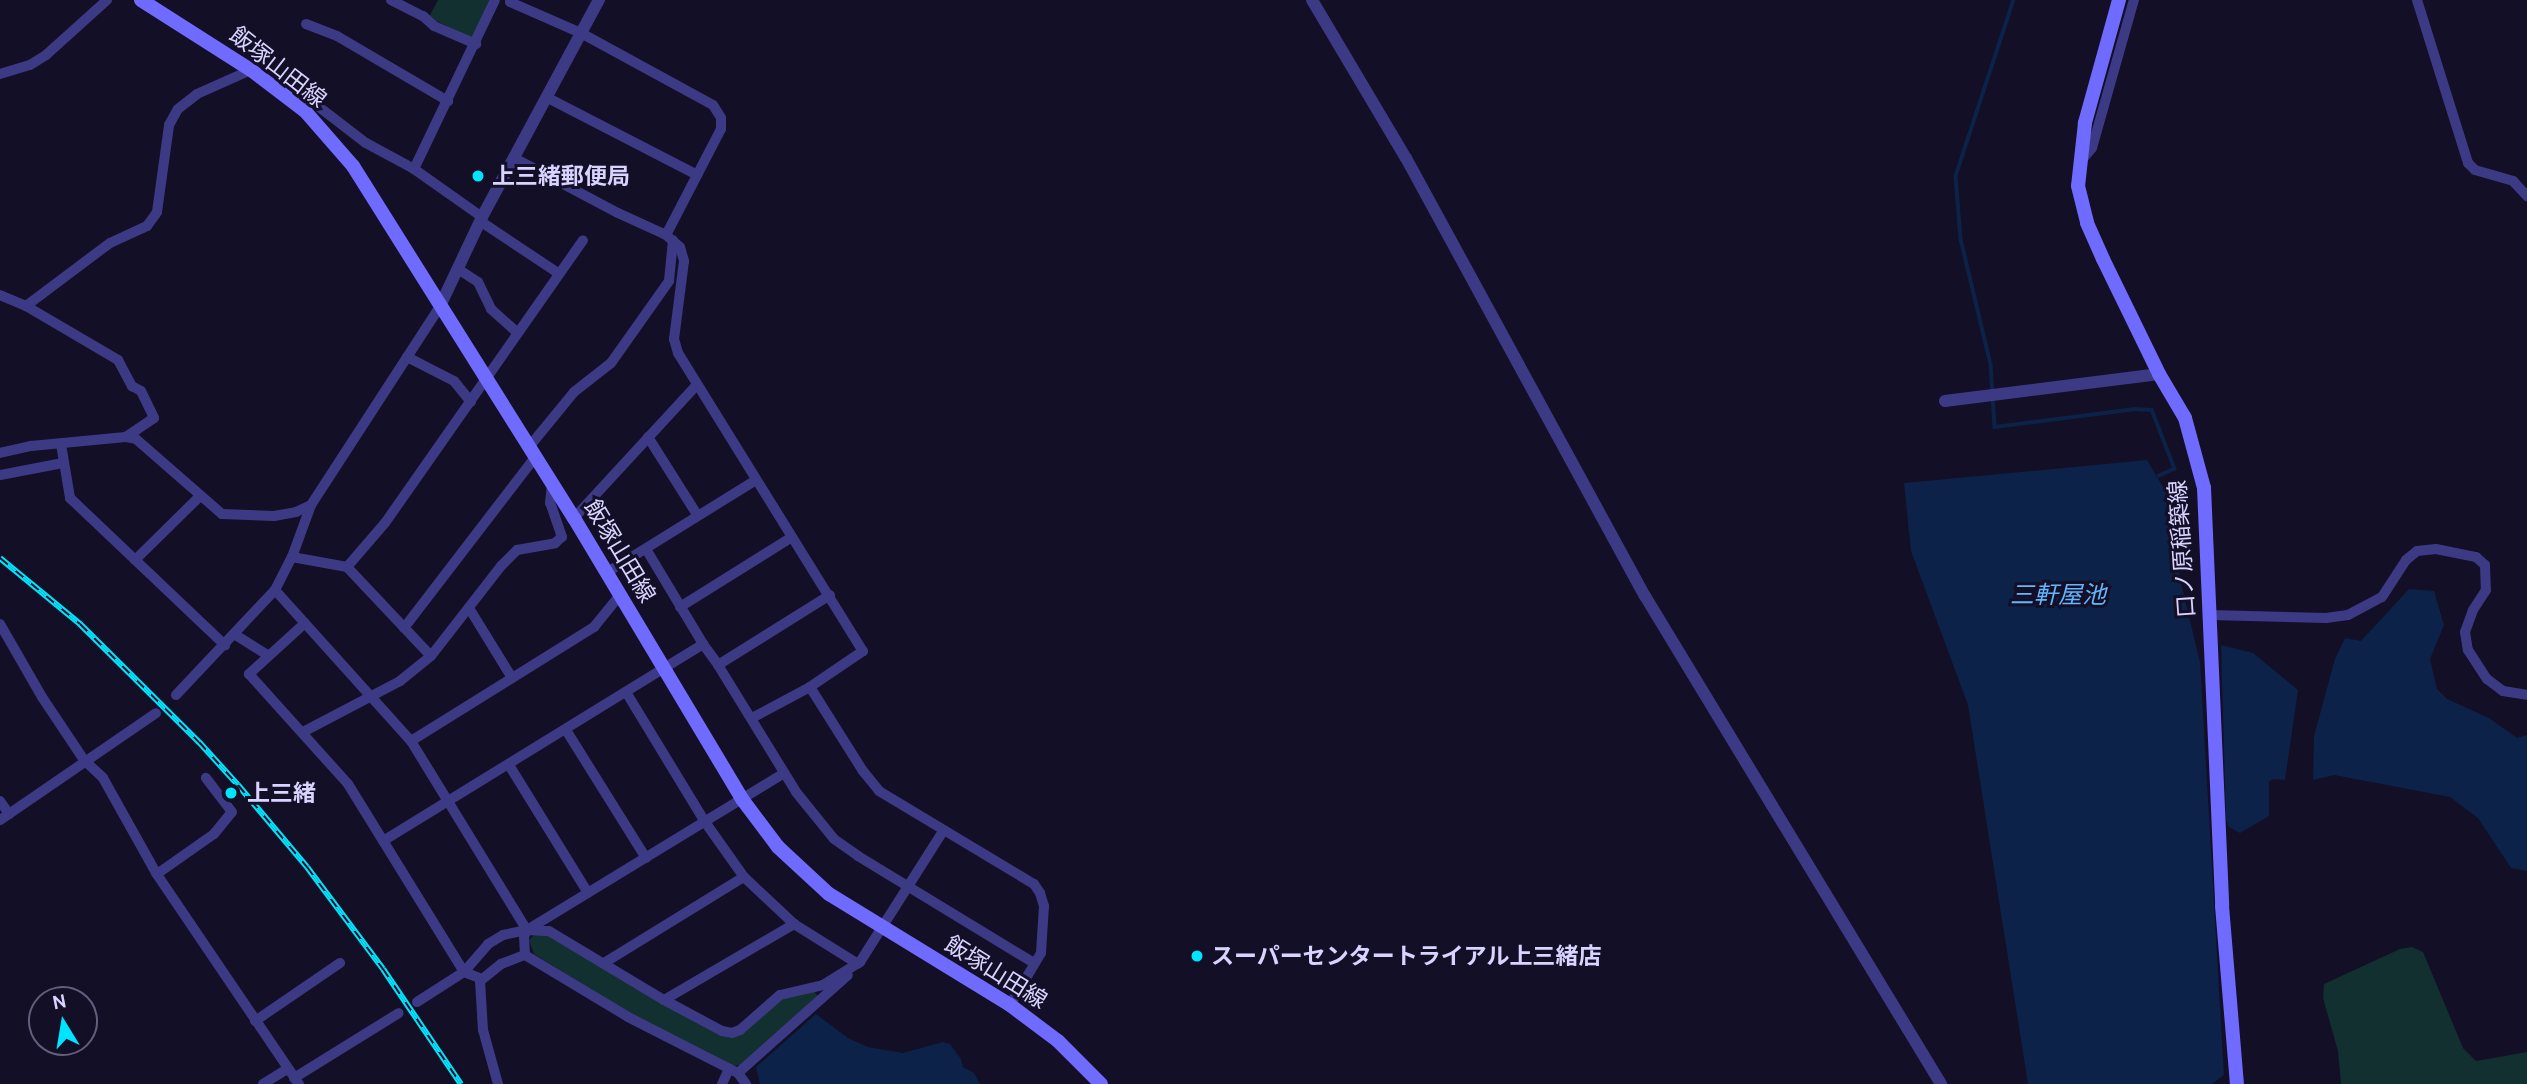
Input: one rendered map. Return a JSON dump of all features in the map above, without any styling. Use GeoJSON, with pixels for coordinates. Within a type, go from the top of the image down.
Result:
{"type":"FeatureCollection","features":[{"type":"Feature","properties":{"kind":"main road","name":"飯塚山田線"},"geometry":{"type":"LineString","coordinates":[[141,0],[251,70],[305,111],[353,166],[574,518],[742,799],[778,848],[829,894],[882,929],[1010,1005],[1058,1041],[1101,1084]]}},
{"type":"Feature","properties":{"kind":"main road","name":"口ノ原稲築線"},"geometry":{"type":"LineString","coordinates":[[2119,0],[2085,123],[2078,164],[2078,186],[2087,223],[2159,374],[2185,418],[2197,452],[2204,488],[2222,906],[2237,1084]]}},
{"type":"Feature","properties":{"kind":"street"},"geometry":{"type":"LineString","coordinates":[[0,74],[30,65],[46,55],[107,0]]}},
{"type":"Feature","properties":{"kind":"street"},"geometry":{"type":"LineString","coordinates":[[391,0],[423,16],[434,26],[476,44]]}},
{"type":"Feature","properties":{"kind":"street"},"geometry":{"type":"LineString","coordinates":[[414,169],[495,0]]}},
{"type":"Feature","properties":{"kind":"street"},"geometry":{"type":"LineString","coordinates":[[404,628],[574,392],[611,363],[669,281],[670,238],[697,175],[721,129],[722,118],[713,105],[581,33],[510,2],[511,0]]}},
{"type":"Feature","properties":{"kind":"street"},"geometry":{"type":"LineString","coordinates":[[176,695],[275,590],[292,557],[312,505],[440,306],[481,219],[516,159],[598,0]]}},
{"type":"Feature","properties":{"kind":"street"},"geometry":{"type":"LineString","coordinates":[[1312,0],[1406,158],[1645,596],[1941,1084]]}},
{"type":"Feature","properties":{"kind":"street"},"geometry":{"type":"LineString","coordinates":[[2078,164],[2092,148],[2134,0]]}},
{"type":"Feature","properties":{"kind":"street"},"geometry":{"type":"LineString","coordinates":[[2417,0],[2468,163],[2475,170],[2513,181],[2527,196]]}},
{"type":"Feature","properties":{"kind":"street"},"geometry":{"type":"LineString","coordinates":[[306,24],[337,36],[448,101]]}},
{"type":"Feature","properties":{"kind":"street"},"geometry":{"type":"LineString","coordinates":[[26,306],[110,243],[147,226],[157,212],[169,125],[178,109],[197,94],[251,70]]}},
{"type":"Feature","properties":{"kind":"street"},"geometry":{"type":"LineString","coordinates":[[548,97],[697,175]]}},
{"type":"Feature","properties":{"kind":"street"},"geometry":{"type":"LineString","coordinates":[[319,107],[366,143],[414,169],[558,273]]}},
{"type":"Feature","properties":{"kind":"street"},"geometry":{"type":"LineString","coordinates":[[516,159],[670,238],[680,247],[684,261],[674,339],[678,354],[863,650],[810,687],[752,718]]}},
{"type":"Feature","properties":{"kind":"street"},"geometry":{"type":"LineString","coordinates":[[347,567],[385,523],[583,240]]}},
{"type":"Feature","properties":{"kind":"street"},"geometry":{"type":"LineString","coordinates":[[458,268],[478,282],[491,309],[518,333]]}},
{"type":"Feature","properties":{"kind":"street"},"geometry":{"type":"LineString","coordinates":[[0,295],[26,306],[118,360],[132,386],[141,391],[153,418],[126,437]]}},
{"type":"Feature","properties":{"kind":"street"},"geometry":{"type":"LineString","coordinates":[[407,358],[454,381],[471,401]]}},
{"type":"Feature","properties":{"kind":"street"},"geometry":{"type":"LineString","coordinates":[[1945,401],[2159,374]]}},
{"type":"Feature","properties":{"kind":"street"},"geometry":{"type":"LineString","coordinates":[[574,518],[696,386]]}},
{"type":"Feature","properties":{"kind":"street"},"geometry":{"type":"LineString","coordinates":[[0,453],[126,437],[136,439],[222,514],[246,517],[296,512],[312,505]]}},
{"type":"Feature","properties":{"kind":"street"},"geometry":{"type":"LineString","coordinates":[[648,437],[698,516]]}},
{"type":"Feature","properties":{"kind":"street"},"geometry":{"type":"LineString","coordinates":[[61,444],[70,498],[225,645]]}},
{"type":"Feature","properties":{"kind":"street"},"geometry":{"type":"LineString","coordinates":[[0,475],[63,463]]}},
{"type":"Feature","properties":{"kind":"street"},"geometry":{"type":"LineString","coordinates":[[606,573],[755,480]]}},
{"type":"Feature","properties":{"kind":"street"},"geometry":{"type":"LineString","coordinates":[[303,732],[400,681],[431,656],[517,550],[555,543],[562,537],[550,503],[552,484]]}},
{"type":"Feature","properties":{"kind":"street"},"geometry":{"type":"LineString","coordinates":[[135,560],[199,496]]}},
{"type":"Feature","properties":{"kind":"street"},"geometry":{"type":"LineString","coordinates":[[680,607],[792,537]]}},
{"type":"Feature","properties":{"kind":"street"},"geometry":{"type":"LineString","coordinates":[[646,549],[796,792],[834,839],[1034,963]]}},
{"type":"Feature","properties":{"kind":"street"},"geometry":{"type":"LineString","coordinates":[[2210,615],[2326,618],[2348,615],[2382,597],[2406,560],[2417,551],[2437,549],[2476,557],[2485,565],[2486,590],[2473,610],[2465,632],[2468,650],[2487,679],[2502,691],[2527,695]]}},
{"type":"Feature","properties":{"kind":"street"},"geometry":{"type":"LineString","coordinates":[[292,557],[347,567],[431,656]]}},
{"type":"Feature","properties":{"kind":"street"},"geometry":{"type":"LineString","coordinates":[[275,590],[411,741],[527,930]]}},
{"type":"Feature","properties":{"kind":"street"},"geometry":{"type":"LineString","coordinates":[[411,741],[594,627],[620,595]]}},
{"type":"Feature","properties":{"kind":"street"},"geometry":{"type":"LineString","coordinates":[[718,665],[830,595]]}},
{"type":"Feature","properties":{"kind":"street"},"geometry":{"type":"LineString","coordinates":[[469,608],[512,678]]}},
{"type":"Feature","properties":{"kind":"street"},"geometry":{"type":"LineString","coordinates":[[305,623],[249,674],[348,784],[464,972],[482,979]]}},
{"type":"Feature","properties":{"kind":"street"},"geometry":{"type":"LineString","coordinates":[[0,624],[42,697],[84,760],[103,778],[157,874],[296,1081],[399,1013]]}},
{"type":"Feature","properties":{"kind":"street"},"geometry":{"type":"LineString","coordinates":[[234,634],[268,656]]}},
{"type":"Feature","properties":{"kind":"street"},"geometry":{"type":"LineString","coordinates":[[383,841],[703,644]]}},
{"type":"Feature","properties":{"kind":"street"},"geometry":{"type":"LineString","coordinates":[[810,687],[863,771],[879,791],[1034,884],[1044,906],[1041,953],[1010,1005]]}},
{"type":"Feature","properties":{"kind":"street"},"geometry":{"type":"LineString","coordinates":[[626,692],[705,822],[744,877],[794,924],[843,956],[860,962]]}},
{"type":"Feature","properties":{"kind":"street"},"geometry":{"type":"LineString","coordinates":[[0,801],[4,817],[156,713]]}},
{"type":"Feature","properties":{"kind":"street"},"geometry":{"type":"LineString","coordinates":[[566,730],[646,858]]}},
{"type":"Feature","properties":{"kind":"street"},"geometry":{"type":"LineString","coordinates":[[509,765],[588,893]]}},
{"type":"Feature","properties":{"kind":"street"},"geometry":{"type":"LineString","coordinates":[[525,955],[524,937],[527,930],[785,774]]}},
{"type":"Feature","properties":{"kind":"street"},"geometry":{"type":"LineString","coordinates":[[157,874],[214,834],[232,812],[206,778]]}},
{"type":"Feature","properties":{"kind":"street"},"geometry":{"type":"LineString","coordinates":[[722,1084],[733,1071],[844,980],[860,962],[943,831]]}},
{"type":"Feature","properties":{"kind":"street"},"geometry":{"type":"LineString","coordinates":[[604,963],[744,877]]}},
{"type":"Feature","properties":{"kind":"street"},"geometry":{"type":"LineString","coordinates":[[664,1000],[794,924]]}},
{"type":"Feature","properties":{"kind":"street"},"geometry":{"type":"LineString","coordinates":[[417,1002],[464,972],[488,944],[503,935],[527,930],[549,931],[664,1000],[722,1031],[732,1033],[740,1030],[780,995],[823,985],[860,962]]}},
{"type":"Feature","properties":{"kind":"street"},"geometry":{"type":"LineString","coordinates":[[498,1084],[484,1030],[479,989],[482,979],[501,964],[525,955]]}},
{"type":"Feature","properties":{"kind":"street"},"geometry":{"type":"LineString","coordinates":[[525,955],[628,1017],[733,1071],[746,1084]]}},
{"type":"Feature","properties":{"kind":"street"},"geometry":{"type":"LineString","coordinates":[[254,1021],[340,963]]}},
{"type":"Feature","properties":{"kind":"street"},"geometry":{"type":"LineString","coordinates":[[263,1084],[286,1069]]}},
{"type":"Feature","properties":{"kind":"green space"},"geometry":{"type":"Polygon","coordinates":[[[438,0],[493,0],[474,40],[429,17],[438,0]]]}},
{"type":"Feature","properties":{"kind":"green space"},"geometry":{"type":"Polygon","coordinates":[[[535,934],[546,934],[730,1038],[738,1035],[780,999],[814,991],[818,996],[741,1065],[732,1066],[629,1013],[534,954],[529,940],[535,934]]]}},
{"type":"Feature","properties":{"kind":"green space"},"geometry":{"type":"Polygon","coordinates":[[[2412,947],[2423,952],[2463,1048],[2476,1061],[2527,1052],[2527,1084],[2341,1084],[2338,1051],[2323,998],[2324,984],[2400,949],[2412,947]]]}},
{"type":"Feature","properties":{"kind":"water","name":"三軒屋池"},"geometry":{"type":"Polygon","coordinates":[[[2147,460],[2175,507],[2190,508],[2177,546],[2179,575],[2200,662],[2224,1075],[2212,1084],[2028,1084],[1968,705],[1911,551],[1904,483],[2147,460]]]}},
{"type":"Feature","properties":{"kind":"water"},"geometry":{"type":"Polygon","coordinates":[[[2409,589],[2434,591],[2444,625],[2430,659],[2437,689],[2447,699],[2489,718],[2517,738],[2527,735],[2527,871],[2511,868],[2478,818],[2450,797],[2334,775],[2313,780],[2314,736],[2335,659],[2345,638],[2361,641],[2409,589]]]}},
{"type":"Feature","properties":{"kind":"water"},"geometry":{"type":"Polygon","coordinates":[[[2221,645],[2253,653],[2298,690],[2285,780],[2273,779],[2269,782],[2269,816],[2240,833],[2229,827],[2226,819],[2221,645]]]}},
{"type":"Feature","properties":{"kind":"water"},"geometry":{"type":"Polygon","coordinates":[[[816,1014],[848,1038],[868,1047],[903,1053],[943,1042],[950,1044],[961,1059],[963,1067],[974,1073],[980,1084],[760,1084],[756,1067],[816,1014]]]}},
{"type":"Feature","properties":{"kind":"waterway"},"geometry":{"type":"LineString","coordinates":[[2014,0],[1956,176],[1961,239],[1991,365],[1995,427],[2135,409],[2152,410],[2175,469],[2159,476]]}},
{"type":"Feature","properties":{"kind":"railway"},"geometry":{"type":"LineString","coordinates":[[0,558],[80,624],[199,742],[238,785],[307,867],[383,969],[461,1084]]}},
{"type":"Feature","properties":{"kind":"place","name":"上三緒郵便局"},"geometry":{"type":"Point","coordinates":[478,176]}},
{"type":"Feature","properties":{"kind":"place","name":"上三緒"},"geometry":{"type":"Point","coordinates":[231,793]}},
{"type":"Feature","properties":{"kind":"place","name":"スーパーセンタートライアル上三緒店"},"geometry":{"type":"Point","coordinates":[1197,956]}}]}
